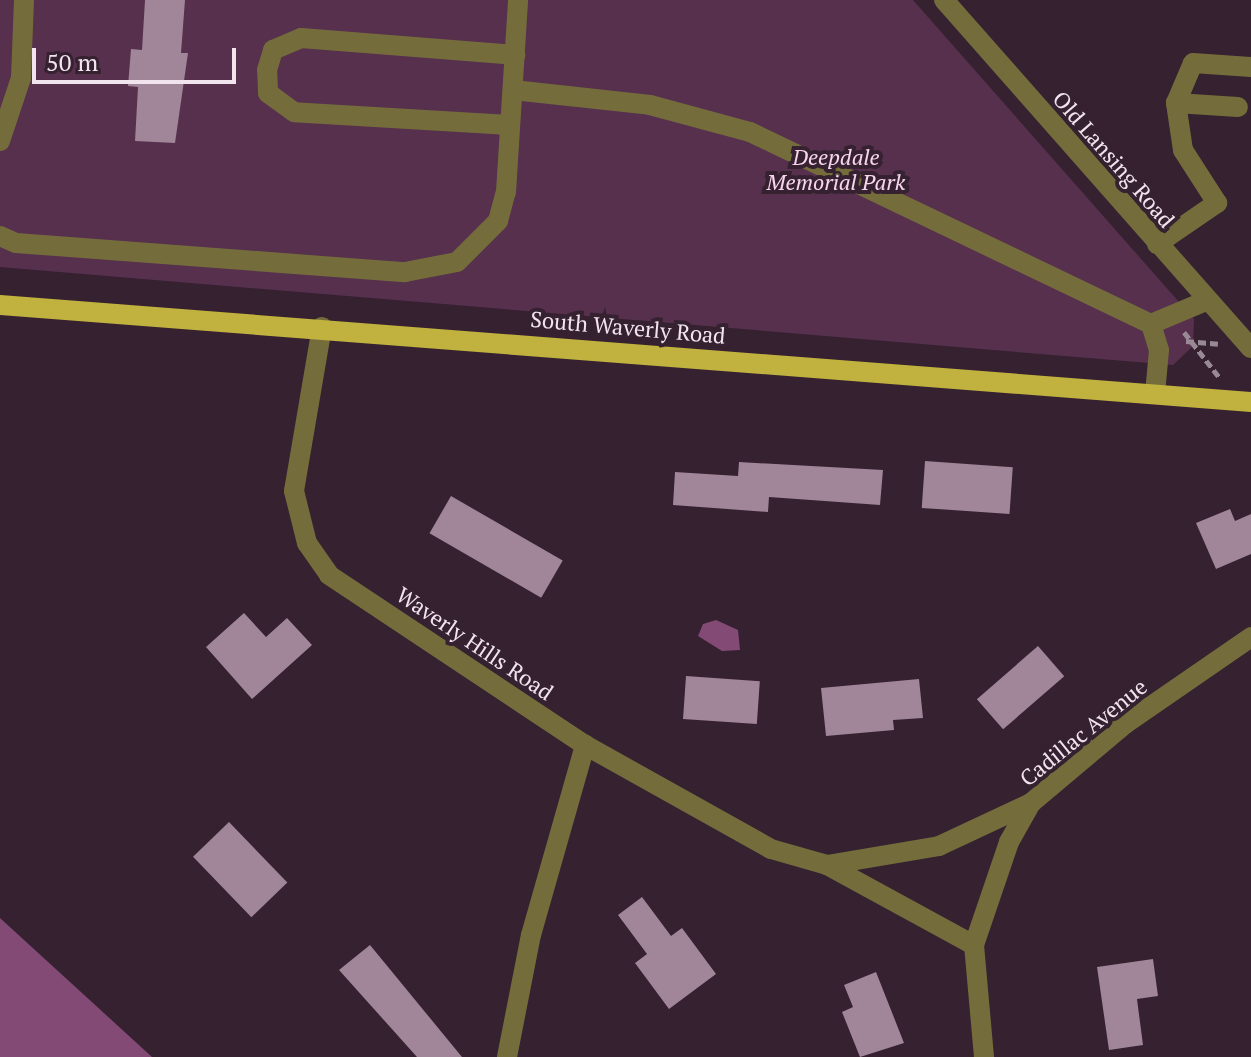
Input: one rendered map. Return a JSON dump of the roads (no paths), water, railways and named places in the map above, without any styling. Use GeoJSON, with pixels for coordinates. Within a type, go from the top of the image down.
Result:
{"type":"FeatureCollection","features":[{"type":"Feature","properties":{"kind":"main road","name":"South Waverly Road"},"geometry":{"type":"LineString","coordinates":[[0,305],[322,327],[1246,401]]}},
{"type":"Feature","properties":{"kind":"street"},"geometry":{"type":"LineString","coordinates":[[0,141],[21,78],[24,0]]}},
{"type":"Feature","properties":{"kind":"street"},"geometry":{"type":"LineString","coordinates":[[0,236],[16,243],[430,270],[481,245],[498,221],[510,125],[518,0]]}},
{"type":"Feature","properties":{"kind":"street","name":"Old Lansing Road"},"geometry":{"type":"LineString","coordinates":[[944,0],[1206,301],[1251,348]]}},
{"type":"Feature","properties":{"kind":"street"},"geometry":{"type":"LineString","coordinates":[[510,125],[294,112],[268,93],[267,70],[273,50],[301,38],[515,55]]}},
{"type":"Feature","properties":{"kind":"street"},"geometry":{"type":"LineString","coordinates":[[1157,244],[1217,203],[1183,150],[1176,103],[1193,63],[1251,67]]}},
{"type":"Feature","properties":{"kind":"street"},"geometry":{"type":"LineString","coordinates":[[513,90],[650,105],[750,132],[1151,324],[1181,315],[1206,301]]}},
{"type":"Feature","properties":{"kind":"street"},"geometry":{"type":"LineString","coordinates":[[1176,103],[1238,107]]}},
{"type":"Feature","properties":{"kind":"street"},"geometry":{"type":"LineString","coordinates":[[1151,324],[1159,350],[1155,394]]}},
{"type":"Feature","properties":{"kind":"street","name":"Waverly Hills Road"},"geometry":{"type":"LineString","coordinates":[[322,327],[294,491],[307,543],[329,575],[585,745],[771,849],[827,865],[974,945]]}},
{"type":"Feature","properties":{"kind":"street","name":"Cadillac Avenue"},"geometry":{"type":"LineString","coordinates":[[974,945],[1009,842],[1031,803],[1125,724],[1251,637]]}},
{"type":"Feature","properties":{"kind":"street"},"geometry":{"type":"LineString","coordinates":[[507,1057],[531,935],[585,745]]}},
{"type":"Feature","properties":{"kind":"street","name":"Waverly Hills Road"},"geometry":{"type":"LineString","coordinates":[[827,865],[939,846],[1031,803]]}},
{"type":"Feature","properties":{"kind":"street"},"geometry":{"type":"LineString","coordinates":[[974,945],[976,1025],[984,1057]]}},
{"type":"Feature","properties":{"kind":"park label","name":"Deepdale Memorial Park"},"geometry":{"type":"Point","coordinates":[836,168]}}]}
